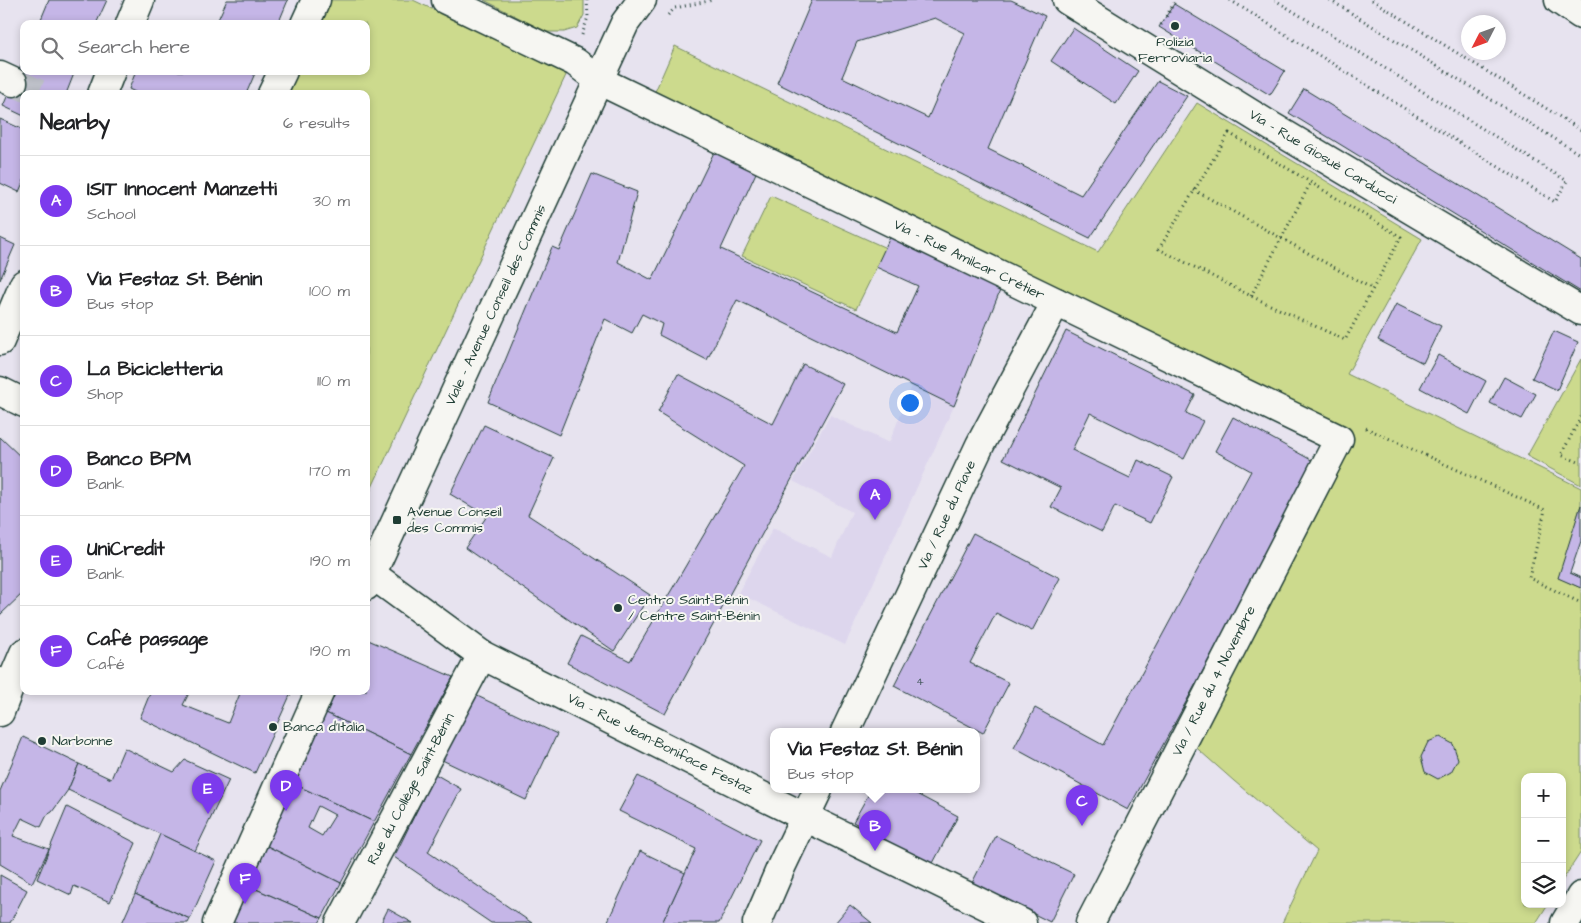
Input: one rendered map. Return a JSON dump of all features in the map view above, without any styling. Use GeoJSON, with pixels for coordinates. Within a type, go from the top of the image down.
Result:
{"type":"FeatureCollection","features":[{"type":"Feature","properties":{"kind":"street"},"geometry":{"type":"LineString","coordinates":[[132,20],[140,0]]}},
{"type":"Feature","properties":{"kind":"street"},"geometry":{"type":"LineString","coordinates":[[307,20],[316,0]]}},
{"type":"Feature","properties":{"kind":"street","name":"Via - Rue Amilcar Crétier"},"geometry":{"type":"LineString","coordinates":[[446,0],[575,62],[600,81],[1056,302],[1348,432]]}},
{"type":"Feature","properties":{"kind":"street","name":"Viale - Avenue Conseil des Commis"},"geometry":{"type":"LineString","coordinates":[[370,572],[600,81],[625,12],[642,0]]}},
{"type":"Feature","properties":{"kind":"street","name":"Via - Rue Giosuè Carducci"},"geometry":{"type":"LineString","coordinates":[[1067,0],[1269,125],[1581,311]]}},
{"type":"Feature","properties":{"kind":"street"},"geometry":{"type":"LineString","coordinates":[[1559,0],[1581,15]]}},
{"type":"Feature","properties":{"kind":"street"},"geometry":{"type":"LineString","coordinates":[[104,90],[109,75]]}},
{"type":"Feature","properties":{"kind":"street"},"geometry":{"type":"LineString","coordinates":[[274,90],[281,75]]}},
{"type":"Feature","properties":{"kind":"street"},"geometry":{"type":"LineString","coordinates":[[0,341],[20,294]]}},
{"type":"Feature","properties":{"kind":"street","name":"Via / Rue du Piave"},"geometry":{"type":"LineString","coordinates":[[847,728],[980,444],[1056,302]]}},
{"type":"Feature","properties":{"kind":"street"},"geometry":{"type":"LineString","coordinates":[[0,391],[20,401]]}},
{"type":"Feature","properties":{"kind":"street","name":"Via / Rue du 4 Novembre"},"geometry":{"type":"LineString","coordinates":[[1090,923],[1348,432]]}},
{"type":"Feature","properties":{"kind":"street","name":"Via - Rue Jean-Boniface Festaz"},"geometry":{"type":"LineString","coordinates":[[370,577],[482,655],[1022,923]]}},
{"type":"Feature","properties":{"kind":"street","name":"Rue du Collège Saint-Bénin"},"geometry":{"type":"LineString","coordinates":[[340,923],[482,655]]}},
{"type":"Feature","properties":{"kind":"street"},"geometry":{"type":"LineString","coordinates":[[0,712],[5,684],[20,660]]}},
{"type":"Feature","properties":{"kind":"street"},"geometry":{"type":"LineString","coordinates":[[217,923],[318,695]]}},
{"type":"Feature","properties":{"kind":"street"},"geometry":{"type":"LineString","coordinates":[[757,923],[817,793]]}},
{"type":"Feature","properties":{"kind":"street"},"geometry":{"type":"LineString","coordinates":[[1565,923],[1581,896]]}},
{"type":"Feature","properties":{"kind":"path"},"geometry":{"type":"LineString","coordinates":[[575,62],[588,17],[587,0]]}},
{"type":"Feature","properties":{"kind":"path"},"geometry":{"type":"LineString","coordinates":[[662,21],[675,8],[713,0]]}},
{"type":"Feature","properties":{"kind":"path"},"geometry":{"type":"LineString","coordinates":[[1159,27],[1176,0]]}},
{"type":"Feature","properties":{"kind":"path"},"geometry":{"type":"LineString","coordinates":[[1230,0],[1555,202],[1567,181],[1275,0]]}},
{"type":"Feature","properties":{"kind":"path"},"geometry":{"type":"LineString","coordinates":[[1330,0],[1581,155]]}},
{"type":"Feature","properties":{"kind":"path"},"geometry":{"type":"LineString","coordinates":[[1372,0],[1581,130]]}},
{"type":"Feature","properties":{"kind":"path"},"geometry":{"type":"LineString","coordinates":[[1229,133],[1310,183],[1401,237],[1345,340],[1251,296],[1159,249],[1229,133]]}},
{"type":"Feature","properties":{"kind":"path"},"geometry":{"type":"LineString","coordinates":[[1251,296],[1325,158]]}},
{"type":"Feature","properties":{"kind":"path"},"geometry":{"type":"LineString","coordinates":[[1194,190],[1373,289]]}},
{"type":"Feature","properties":{"kind":"path"},"geometry":{"type":"LineString","coordinates":[[1581,417],[1561,455],[1581,463]]}},
{"type":"Feature","properties":{"kind":"path"},"geometry":{"type":"LineString","coordinates":[[1348,432],[1545,510],[1528,578],[1581,603]]}},
{"type":"Feature","properties":{"kind":"shaded area"},"geometry":{"type":"Polygon","coordinates":[[[912,386],[954,406],[845,645],[738,593],[773,528],[832,557],[852,512],[793,481],[830,415],[889,443],[912,386]]]}},
{"type":"Feature","properties":{"kind":"green space"},"geometry":{"type":"Polygon","coordinates":[[[328,0],[413,0],[567,73],[370,492],[370,90],[286,90],[293,75],[370,75],[370,20],[319,20],[328,0]]]}},
{"type":"Feature","properties":{"kind":"green space"},"geometry":{"type":"Polygon","coordinates":[[[484,0],[584,0],[584,15],[577,28],[564,32],[547,32],[484,0]]]}},
{"type":"Feature","properties":{"kind":"green space"},"geometry":{"type":"Polygon","coordinates":[[[675,46],[1098,252],[1197,103],[1422,239],[1347,374],[1581,488],[1581,505],[1559,578],[1581,588],[1581,852],[1566,875],[1566,773],[1521,773],[1521,908],[1545,908],[1536,923],[1282,923],[1317,851],[1191,743],[1352,435],[654,94],[675,46]]]}},
{"type":"Feature","properties":{"kind":"green space"},"geometry":{"type":"Polygon","coordinates":[[[771,196],[886,248],[856,309],[742,256],[771,196]]]}},
{"type":"Feature","properties":{"kind":"green space"},"geometry":{"type":"Polygon","coordinates":[[[1581,359],[1581,485],[1527,456],[1581,359]]]}},
{"type":"Feature","properties":{"kind":"building"},"geometry":{"type":"Polygon","coordinates":[[[49,0],[107,0],[98,20],[41,20],[49,0]]]}},
{"type":"Feature","properties":{"kind":"building"},"geometry":{"type":"Polygon","coordinates":[[[227,0],[288,0],[280,20],[218,20],[227,0]]]}},
{"type":"Feature","properties":{"kind":"building"},"geometry":{"type":"Polygon","coordinates":[[[812,0],[1011,0],[1045,16],[988,149],[1081,195],[1158,81],[1187,96],[1090,238],[777,83],[812,0]],[[935,18],[857,42],[842,77],[928,118],[965,33],[935,18]]]}},
{"type":"Feature","properties":{"kind":"building"},"geometry":{"type":"Polygon","coordinates":[[[1174,4],[1285,71],[1270,95],[1159,27],[1174,4]]]}},
{"type":"Feature","properties":{"kind":"building"},"geometry":{"type":"Polygon","coordinates":[[[1073,28],[1138,71],[1116,104],[1051,61],[1073,28]]]}},
{"type":"Feature","properties":{"kind":"building"},"geometry":{"type":"Polygon","coordinates":[[[20,67],[20,75],[73,75],[68,90],[20,90],[20,114],[3,106],[20,67]]]}},
{"type":"Feature","properties":{"kind":"building"},"geometry":{"type":"Polygon","coordinates":[[[134,75],[254,75],[248,90],[129,89],[134,75]]]}},
{"type":"Feature","properties":{"kind":"building"},"geometry":{"type":"Polygon","coordinates":[[[1304,89],[1581,259],[1581,292],[1289,113],[1304,89]]]}},
{"type":"Feature","properties":{"kind":"building"},"geometry":{"type":"Polygon","coordinates":[[[0,119],[20,128],[20,190],[19,192],[0,183],[0,119]]]}},
{"type":"Feature","properties":{"kind":"building"},"geometry":{"type":"Polygon","coordinates":[[[719,142],[761,162],[721,249],[897,332],[918,286],[876,267],[891,235],[1003,283],[954,406],[737,300],[707,360],[659,335],[662,324],[642,314],[632,333],[605,319],[559,435],[488,402],[552,247],[559,250],[592,174],[637,192],[618,262],[652,280],[719,142]]]}},
{"type":"Feature","properties":{"kind":"building"},"geometry":{"type":"Polygon","coordinates":[[[0,238],[15,245],[0,280],[0,238]]]}},
{"type":"Feature","properties":{"kind":"building"},"geometry":{"type":"Polygon","coordinates":[[[1396,304],[1441,326],[1423,363],[1378,340],[1396,304]]]}},
{"type":"Feature","properties":{"kind":"building"},"geometry":{"type":"Polygon","coordinates":[[[1066,331],[1195,395],[1186,413],[1203,421],[1184,459],[1090,413],[1072,450],[1130,478],[1138,460],[1173,477],[1150,523],[1115,506],[1102,532],[1051,507],[1061,488],[1003,459],[1066,331]]]}},
{"type":"Feature","properties":{"kind":"building"},"geometry":{"type":"Polygon","coordinates":[[[1554,331],[1578,342],[1557,390],[1532,378],[1554,331]]]}},
{"type":"Feature","properties":{"kind":"building"},"geometry":{"type":"Polygon","coordinates":[[[1438,355],[1486,381],[1469,414],[1420,388],[1438,355]]]}},
{"type":"Feature","properties":{"kind":"building"},"geometry":{"type":"Polygon","coordinates":[[[803,364],[843,384],[665,714],[567,663],[581,636],[630,661],[744,466],[658,412],[678,374],[773,424],[803,364]]]}},
{"type":"Feature","properties":{"kind":"building"},"geometry":{"type":"Polygon","coordinates":[[[1504,377],[1536,394],[1522,419],[1490,403],[1504,377]]]}},
{"type":"Feature","properties":{"kind":"building"},"geometry":{"type":"Polygon","coordinates":[[[1233,417],[1315,462],[1128,810],[1014,748],[1035,708],[1103,745],[1251,471],[1215,451],[1233,417]]]}},
{"type":"Feature","properties":{"kind":"building"},"geometry":{"type":"Polygon","coordinates":[[[484,425],[554,458],[528,515],[650,595],[614,651],[465,548],[487,516],[450,494],[484,425]]]}},
{"type":"Feature","properties":{"kind":"building"},"geometry":{"type":"Polygon","coordinates":[[[0,437],[20,456],[20,596],[0,615],[0,437]]]}},
{"type":"Feature","properties":{"kind":"building"},"geometry":{"type":"Polygon","coordinates":[[[1581,505],[1581,541],[1570,573],[1581,578],[1581,588],[1558,578],[1581,505]]]}},
{"type":"Feature","properties":{"kind":"building"},"geometry":{"type":"Polygon","coordinates":[[[973,533],[1060,578],[1032,631],[996,613],[970,663],[1009,683],[983,733],[980,731],[980,728],[974,728],[894,686],[973,533]]]}},
{"type":"Feature","properties":{"kind":"building"},"geometry":{"type":"Polygon","coordinates":[[[370,641],[453,677],[411,754],[326,713],[334,695],[370,695],[370,641]]]}},
{"type":"Feature","properties":{"kind":"building"},"geometry":{"type":"Polygon","coordinates":[[[471,693],[557,734],[526,800],[440,759],[471,693]]]}},
{"type":"Feature","properties":{"kind":"building"},"geometry":{"type":"Polygon","coordinates":[[[149,695],[188,695],[183,705],[228,723],[239,695],[290,695],[255,773],[140,718],[149,695]]]}},
{"type":"Feature","properties":{"kind":"building"},"geometry":{"type":"Polygon","coordinates":[[[326,713],[411,754],[374,822],[294,784],[326,713]]]}},
{"type":"Feature","properties":{"kind":"building"},"geometry":{"type":"Polygon","coordinates":[[[23,737],[79,764],[68,790],[52,812],[47,815],[41,827],[22,818],[13,836],[49,849],[32,883],[0,864],[0,791],[23,737]]]}},
{"type":"Feature","properties":{"kind":"building"},"geometry":{"type":"Polygon","coordinates":[[[1440,737],[1453,744],[1458,759],[1451,772],[1438,779],[1425,772],[1421,757],[1428,742],[1440,737]]]}},
{"type":"Feature","properties":{"kind":"building"},"geometry":{"type":"Polygon","coordinates":[[[124,748],[174,772],[185,760],[229,780],[195,851],[68,790],[79,764],[111,779],[124,748]]]}},
{"type":"Feature","properties":{"kind":"building"},"geometry":{"type":"Polygon","coordinates":[[[435,774],[461,789],[428,852],[532,923],[491,923],[394,857],[435,774]]]}},
{"type":"Feature","properties":{"kind":"building"},"geometry":{"type":"Polygon","coordinates":[[[638,776],[760,840],[719,923],[662,923],[696,849],[619,811],[638,776]]]}},
{"type":"Feature","properties":{"kind":"building"},"geometry":{"type":"Polygon","coordinates":[[[294,784],[374,822],[341,883],[267,846],[294,784]],[[318,806],[308,828],[322,836],[335,815],[318,806]]]}},
{"type":"Feature","properties":{"kind":"building"},"geometry":{"type":"Polygon","coordinates":[[[869,793],[915,793],[958,816],[932,865],[853,822],[869,793]]]}},
{"type":"Feature","properties":{"kind":"building"},"geometry":{"type":"Polygon","coordinates":[[[67,807],[136,843],[110,902],[74,886],[71,895],[37,879],[67,807]]]}},
{"type":"Feature","properties":{"kind":"building"},"geometry":{"type":"Polygon","coordinates":[[[160,834],[216,861],[190,919],[135,894],[160,834]]]}},
{"type":"Feature","properties":{"kind":"building"},"geometry":{"type":"Polygon","coordinates":[[[996,836],[1074,874],[1050,922],[972,883],[996,836]]]}},
{"type":"Feature","properties":{"kind":"building"},"geometry":{"type":"Polygon","coordinates":[[[267,846],[341,883],[322,918],[249,886],[267,846]]]}},
{"type":"Feature","properties":{"kind":"building"},"geometry":{"type":"Polygon","coordinates":[[[640,851],[685,873],[662,923],[607,923],[640,851]]]}},
{"type":"Feature","properties":{"kind":"building"},"geometry":{"type":"Polygon","coordinates":[[[0,875],[27,890],[10,923],[0,923],[0,875]]]}},
{"type":"Feature","properties":{"kind":"building"},"geometry":{"type":"Polygon","coordinates":[[[249,886],[322,918],[319,923],[233,923],[249,886]]]}},
{"type":"Feature","properties":{"kind":"building"},"geometry":{"type":"Polygon","coordinates":[[[135,894],[190,919],[188,923],[122,923],[135,894]]]}},
{"type":"Feature","properties":{"kind":"building"},"geometry":{"type":"Polygon","coordinates":[[[850,905],[872,923],[835,923],[850,905]]]}},
{"type":"Feature","properties":{"kind":"building"},"geometry":{"type":"Polygon","coordinates":[[[388,909],[413,923],[381,923],[388,909]]]}},
{"type":"Feature","properties":{"kind":"tunnel"},"geometry":{"type":"LineString","coordinates":[[13,82],[31,90]]}},
{"type":"Feature","properties":{"kind":"place","name":"Polizia Ferroviaria"},"geometry":{"type":"Point","coordinates":[1175,26]}},
{"type":"Feature","properties":{"kind":"place","name":"Avenue Conseil des Commis"},"geometry":{"type":"Point","coordinates":[397,520]}},
{"type":"Feature","properties":{"kind":"place","name":"ISIT Innocent Manzetti"},"geometry":{"type":"Point","coordinates":[875,520]}},
{"type":"Feature","properties":{"kind":"place","name":"Centro Saint-Bénin / Centre Saint-Bénin"},"geometry":{"type":"Point","coordinates":[618,608]}},
{"type":"Feature","properties":{"kind":"place","name":"Banca d'Italia"},"geometry":{"type":"Point","coordinates":[273,727]}},
{"type":"Feature","properties":{"kind":"place","name":"Narbonne"},"geometry":{"type":"Point","coordinates":[42,741]}},
{"type":"Feature","properties":{"kind":"place","name":"Banco BPM"},"geometry":{"type":"Point","coordinates":[286,811]}},
{"type":"Feature","properties":{"kind":"place","name":"UniCredit"},"geometry":{"type":"Point","coordinates":[208,814]}},
{"type":"Feature","properties":{"kind":"place","name":"La Bicicletteria"},"geometry":{"type":"Point","coordinates":[1082,826]}},
{"type":"Feature","properties":{"kind":"place","name":"Via Festaz St. Bénin"},"geometry":{"type":"Point","coordinates":[875,851]}},
{"type":"Feature","properties":{"kind":"place","name":"Café passage"},"geometry":{"type":"Point","coordinates":[245,904]}}]}
